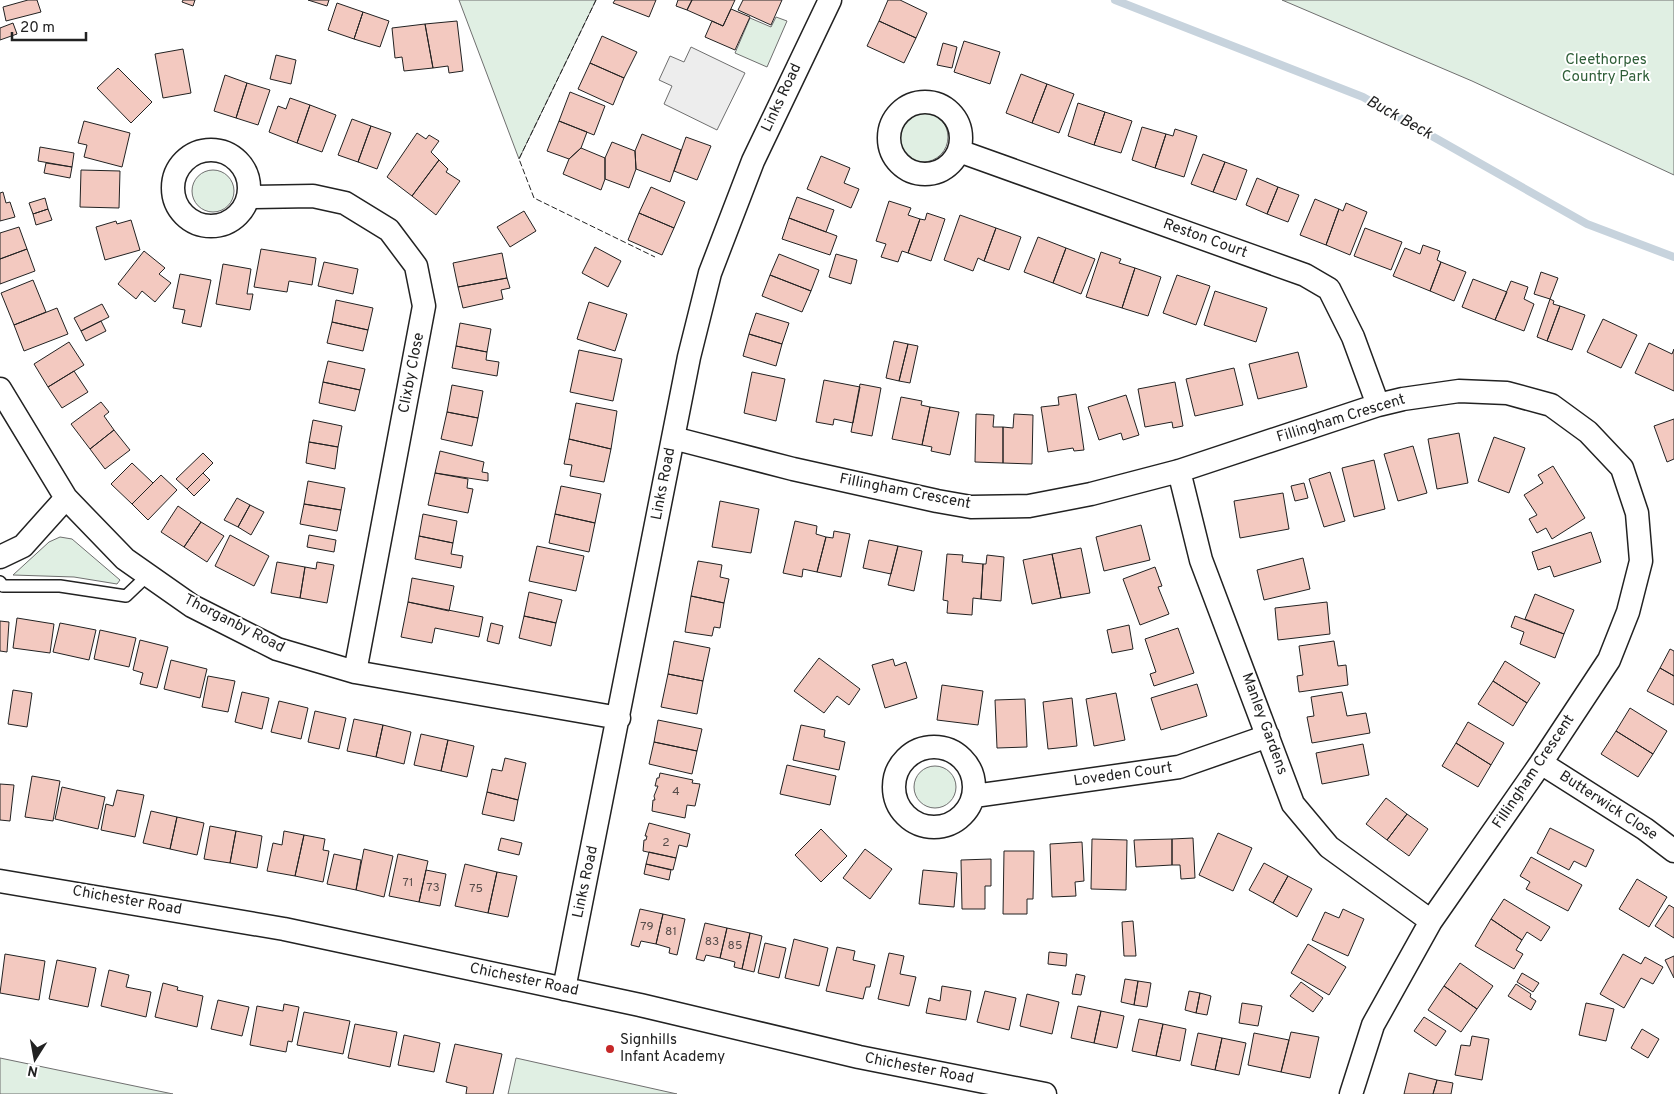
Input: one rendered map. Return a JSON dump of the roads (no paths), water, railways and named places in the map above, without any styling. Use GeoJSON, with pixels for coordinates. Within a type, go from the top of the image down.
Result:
{"type":"FeatureCollection","features":[{"type":"Feature","properties":{"kind":"street","name":"Links Road"},"geometry":{"type":"LineString","coordinates":[[564,989],[689,358],[710,274],[759,147],[830,0]]}},
{"type":"Feature","properties":{"kind":"street","name":"Reston Court"},"geometry":{"type":"LineString","coordinates":[[959,151],[1305,275],[1329,289],[1353,337],[1378,405]]}},
{"type":"Feature","properties":{"kind":"street","name":"Clixby Close"},"geometry":{"type":"LineString","coordinates":[[249,197],[313,196],[345,203],[388,230],[416,266],[424,306],[355,672]]}},
{"type":"Feature","properties":{"kind":"street","name":"Thorganby Road"},"geometry":{"type":"LineString","coordinates":[[0,389],[66,498],[125,559],[192,606],[277,649],[355,672],[619,718]]}},
{"type":"Feature","properties":{"kind":"street","name":"Fillingham Crescent"},"geometry":{"type":"LineString","coordinates":[[673,438],[793,469],[971,507],[1029,506],[1091,494],[1179,471],[1378,405],[1403,399],[1459,391],[1507,393],[1551,405],[1588,432],[1622,468],[1637,513],[1642,561],[1628,612],[1608,660],[1541,763],[1431,921],[1373,1025],[1351,1094]]}},
{"type":"Feature","properties":{"kind":"street","name":"Manley Gardens"},"geometry":{"type":"LineString","coordinates":[[1179,471],[1201,560],[1293,804],[1330,847],[1431,921]]}},
{"type":"Feature","properties":{"kind":"street"},"geometry":{"type":"LineString","coordinates":[[0,557],[22,546],[66,498]]}},
{"type":"Feature","properties":{"kind":"street","name":"Loveden Court"},"geometry":{"type":"LineString","coordinates":[[974,796],[1179,767],[1268,736]]}},
{"type":"Feature","properties":{"kind":"street","name":"Butterwick Close"},"geometry":{"type":"LineString","coordinates":[[1541,763],[1645,829],[1674,851]]}},
{"type":"Feature","properties":{"kind":"street","name":"Chichester Road"},"geometry":{"type":"LineString","coordinates":[[0,880],[284,929],[564,989],[991,1088],[1045,1094]]}},
{"type":"Feature","properties":{"kind":"lane"},"geometry":{"type":"LineString","coordinates":[[0,582],[3,586],[60,586],[126,596],[148,575]]}},
{"type":"Feature","properties":{"kind":"waterway","name":"Buck Beck"},"geometry":{"type":"LineString","coordinates":[[1115,0],[1363,97],[1587,224],[1674,257]]}},
{"type":"Feature","properties":{"kind":"place","name":"Signhills Infant Academy"},"geometry":{"type":"Point","coordinates":[610,1049]}},
{"type":"Feature","properties":{"kind":"park label","name":"Cleethorpes Country Park"},"geometry":{"type":"Point","coordinates":[1606,68]}}]}
